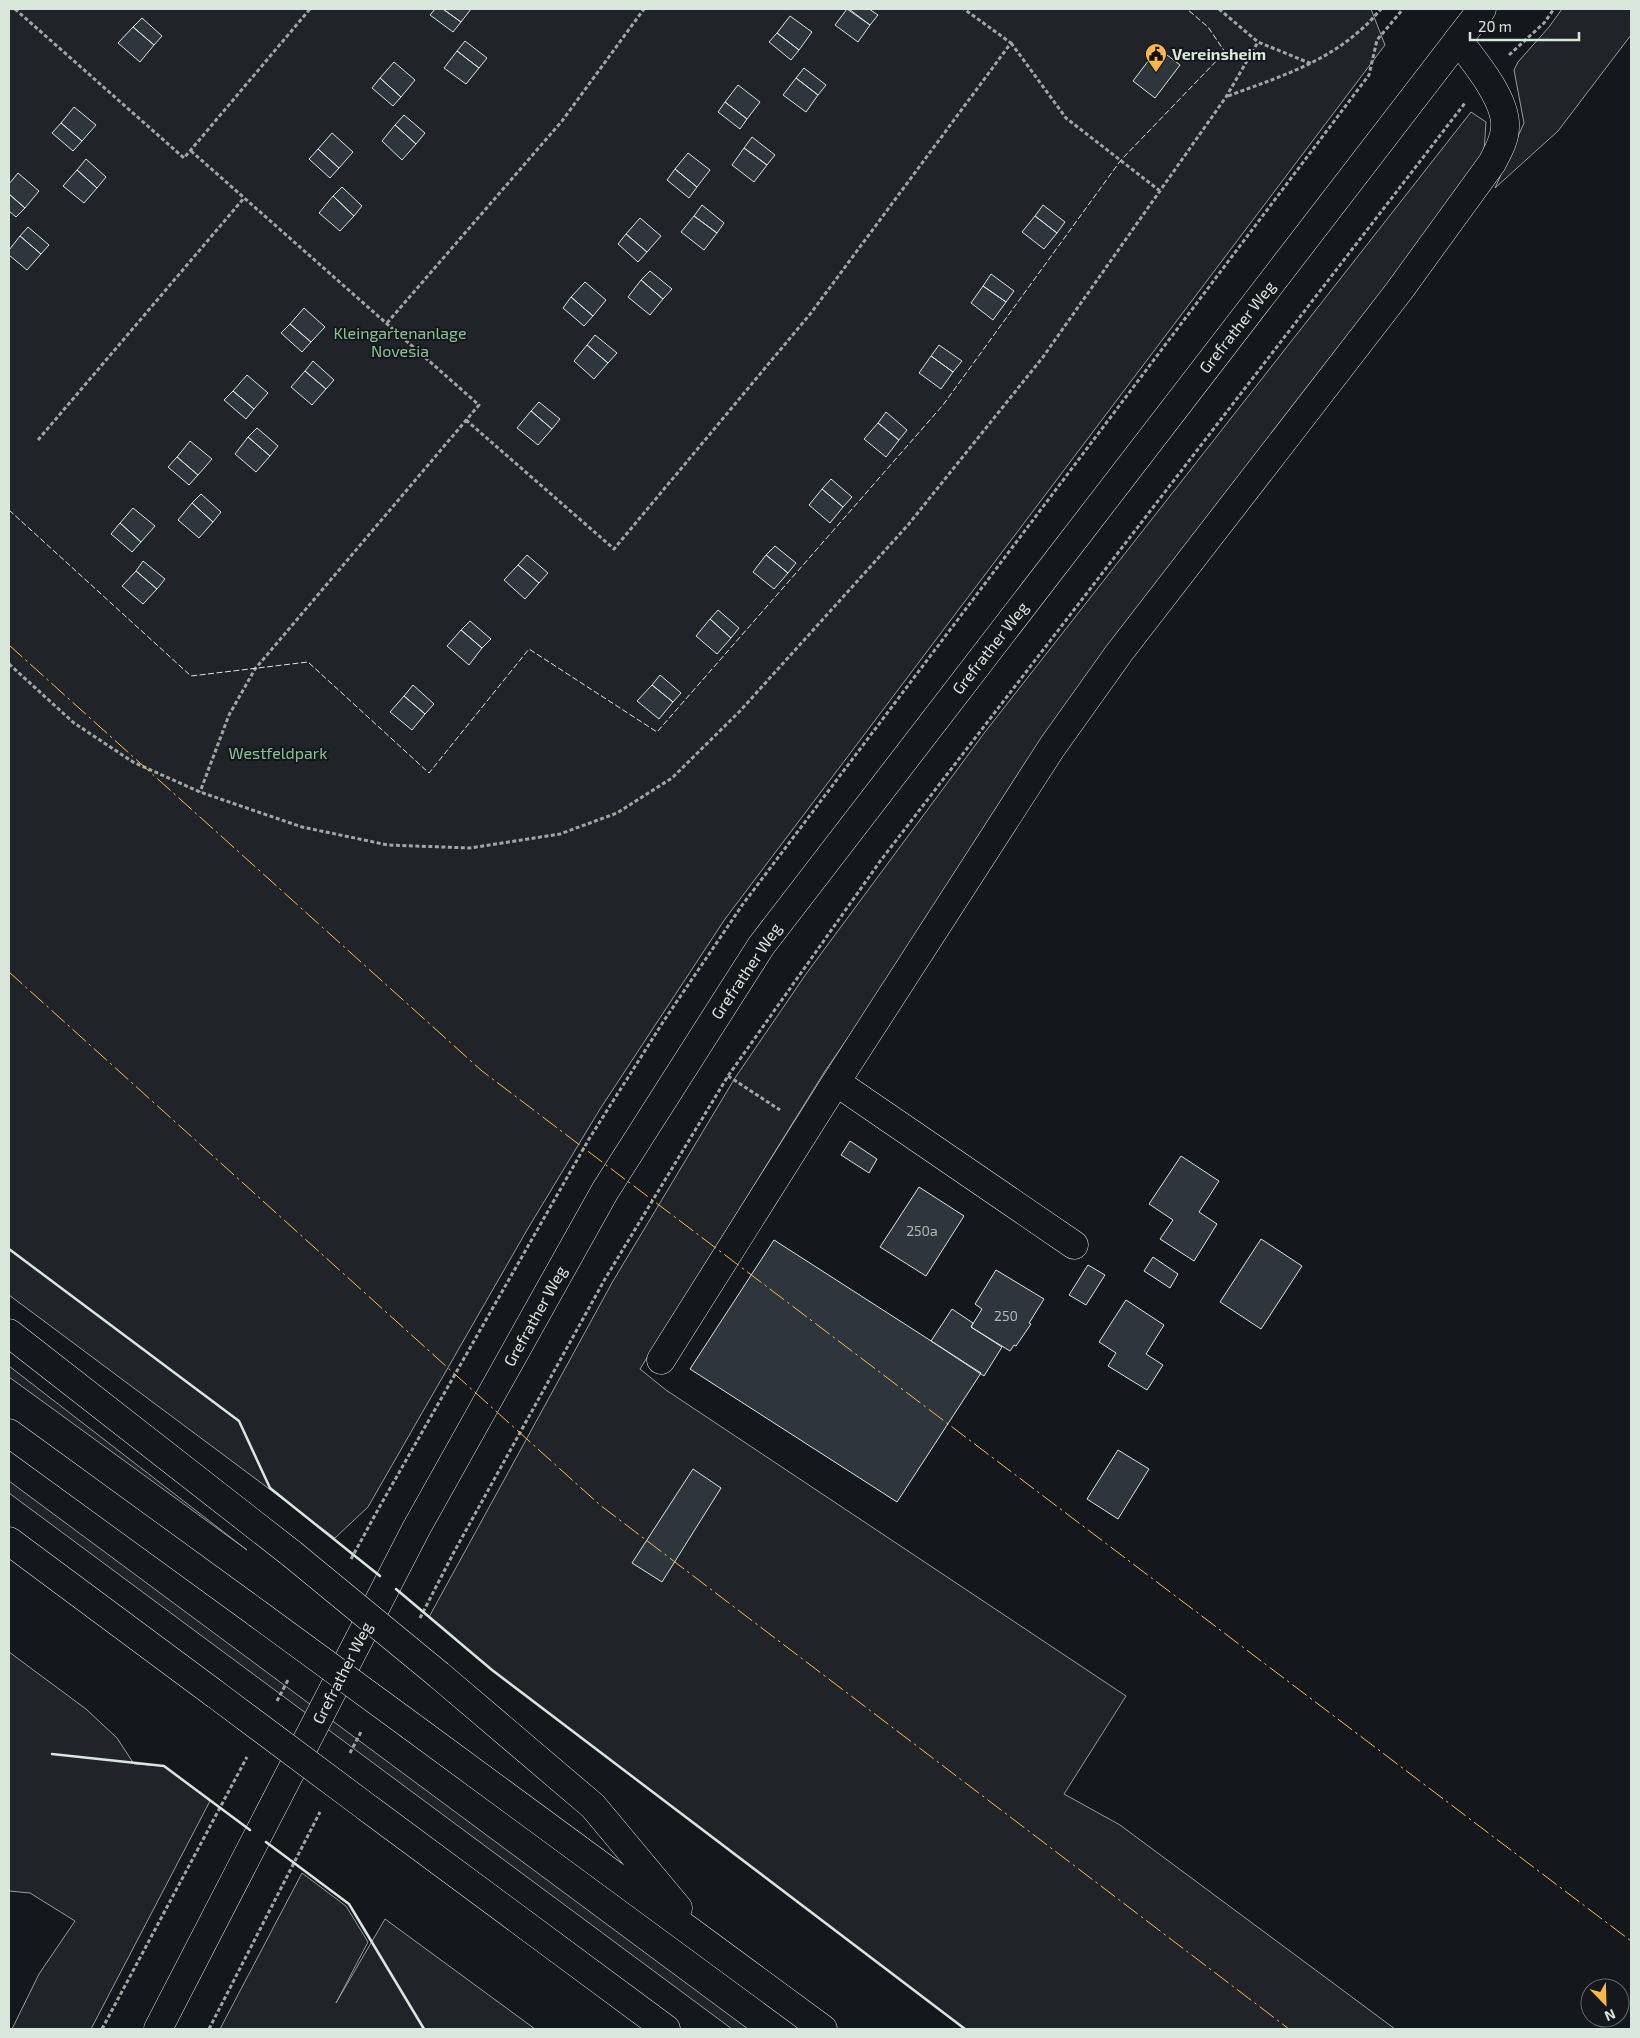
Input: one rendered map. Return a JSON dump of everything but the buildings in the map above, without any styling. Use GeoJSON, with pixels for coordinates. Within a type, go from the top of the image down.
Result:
{"type":"FeatureCollection","features":[{"type":"Feature","properties":{"kind":"main road","name":"Grefrather Weg"},"geometry":{"type":"LineString","coordinates":[[158,2029],[416,1529],[605,1191],[761,946],[1482,9]]}},
{"type":"Feature","properties":{"kind":"main road"},"geometry":{"type":"LineString","coordinates":[[661,1360],[836,1082],[1052,747],[1119,653],[1399,291],[1492,163],[1502,144],[1506,126],[1503,112],[1485,77],[1458,40]]}},
{"type":"Feature","properties":{"kind":"main road"},"geometry":{"type":"LineString","coordinates":[[836,1082],[1074,1245]]}},
{"type":"Feature","properties":{"kind":"main road"},"geometry":{"type":"LineString","coordinates":[[9,1333],[292,1554],[439,1675],[593,1806],[704,1940]]}},
{"type":"Feature","properties":{"kind":"main road"},"geometry":{"type":"LineString","coordinates":[[9,1432],[823,2029]]}},
{"type":"Feature","properties":{"kind":"main road"},"geometry":{"type":"LineString","coordinates":[[9,1541],[666,2029]]}},
{"type":"Feature","properties":{"kind":"path"},"geometry":{"type":"LineString","coordinates":[[15,9],[184,158],[310,9]]}},
{"type":"Feature","properties":{"kind":"path"},"geometry":{"type":"LineString","coordinates":[[386,323],[562,122],[644,9]]}},
{"type":"Feature","properties":{"kind":"path"},"geometry":{"type":"LineString","coordinates":[[964,9],[1011,43],[1066,118],[1160,191]]}},
{"type":"Feature","properties":{"kind":"path"},"geometry":{"type":"LineString","coordinates":[[1219,9],[1258,42],[1312,64]]}},
{"type":"Feature","properties":{"kind":"path"},"geometry":{"type":"LineString","coordinates":[[1226,97],[1312,64],[1343,45],[1381,9]]}},
{"type":"Feature","properties":{"kind":"path"},"geometry":{"type":"LineString","coordinates":[[454,1552],[606,1279],[728,1076],[893,844],[1485,77],[1544,23],[1554,9]]}},
{"type":"Feature","properties":{"kind":"path"},"geometry":{"type":"LineString","coordinates":[[9,664],[82,728],[133,762],[200,792],[302,827],[388,845],[470,848],[560,834],[617,813],[672,778],[740,711],[908,525],[1043,357],[1226,97],[1258,42]]}},
{"type":"Feature","properties":{"kind":"path"},"geometry":{"type":"LineString","coordinates":[[466,420],[614,549],[811,313],[1011,43]]}},
{"type":"Feature","properties":{"kind":"path"},"geometry":{"type":"LineString","coordinates":[[191,151],[479,405],[255,668],[229,715],[200,792]]}},
{"type":"Feature","properties":{"kind":"path"},"geometry":{"type":"LineString","coordinates":[[38,440],[244,198]]}},
{"type":"Feature","properties":{"kind":"path"},"geometry":{"type":"LineString","coordinates":[[728,1076],[807,1128]]}},
{"type":"Feature","properties":{"kind":"path"},"geometry":{"type":"LineString","coordinates":[[102,2029],[206,1835]]}},
{"type":"Feature","properties":{"kind":"path"},"geometry":{"type":"LineString","coordinates":[[209,2029],[280,1891]]}},
{"type":"Feature","properties":{"kind":"green space"},"geometry":{"type":"Polygon","coordinates":[[[9,9],[1371,9],[1385,45],[725,919],[600,1109],[527,1230],[368,1507],[335,1538],[9,1295],[9,9]]]}},
{"type":"Feature","properties":{"kind":"green space"},"geometry":{"type":"Polygon","coordinates":[[[1562,9],[1631,9],[1631,35],[1558,131],[1495,188],[1524,123],[1514,70],[1518,62],[1562,9]]]}},
{"type":"Feature","properties":{"kind":"green space"},"geometry":{"type":"Polygon","coordinates":[[[1471,112],[1486,122],[1484,152],[967,866],[825,1071],[640,1369],[666,1390],[1126,1696],[1064,1794],[1120,1825],[1395,2029],[965,2029],[492,1670],[429,1617],[613,1281],[735,1078],[806,974],[985,732],[1471,112]]]}},
{"type":"Feature","properties":{"kind":"green space"},"geometry":{"type":"Polygon","coordinates":[[[9,1366],[247,1550],[9,1377],[9,1366]]]}},
{"type":"Feature","properties":{"kind":"green space"},"geometry":{"type":"Polygon","coordinates":[[[9,1481],[748,2029],[732,2029],[9,1493],[9,1481]]]}},
{"type":"Feature","properties":{"kind":"green space"},"geometry":{"type":"Polygon","coordinates":[[[9,1652],[86,1709],[117,1738],[134,1764],[164,1766],[210,1801],[91,2029],[12,2029],[39,1974],[75,1921],[30,1893],[9,1891],[9,1652]]]}},
{"type":"Feature","properties":{"kind":"green space"},"geometry":{"type":"Polygon","coordinates":[[[302,1873],[346,1906],[368,1942],[336,2003],[385,1919],[535,2029],[220,2029],[302,1873]]]}},
{"type":"Feature","properties":{"kind":"fence"},"geometry":{"type":"LineString","coordinates":[[9,510],[191,676],[308,662],[429,773],[529,649],[657,732],[943,405],[1121,160],[1225,52],[1208,27],[1187,9]]}},
{"type":"Feature","properties":{"kind":"wall"},"geometry":{"type":"LineString","coordinates":[[9,1249],[239,1421],[270,1488],[380,1576]]}},
{"type":"Feature","properties":{"kind":"wall"},"geometry":{"type":"LineString","coordinates":[[396,1589],[492,1670],[965,2029]]}},
{"type":"Feature","properties":{"kind":"wall"},"geometry":{"type":"LineString","coordinates":[[52,1754],[164,1766],[250,1830]]}},
{"type":"Feature","properties":{"kind":"wall"},"geometry":{"type":"LineString","coordinates":[[266,1842],[349,1904],[424,2029]]}},
{"type":"Feature","properties":{"kind":"power"},"geometry":{"type":"LineString","coordinates":[[9,645],[482,1071],[1631,1941]]}},
{"type":"Feature","properties":{"kind":"power"},"geometry":{"type":"LineString","coordinates":[[9,972],[600,1505],[1289,2029]]}},
{"type":"Feature","properties":{"kind":"place","name":"Vereinsheim"},"geometry":{"type":"Point","coordinates":[1156,73]}},
{"type":"Feature","properties":{"kind":"park label","name":"Kleingartenanlage Novesia"},"geometry":{"type":"Point","coordinates":[400,342]}},
{"type":"Feature","properties":{"kind":"park label","name":"Westfeldpark"},"geometry":{"type":"Point","coordinates":[278,753]}}]}
